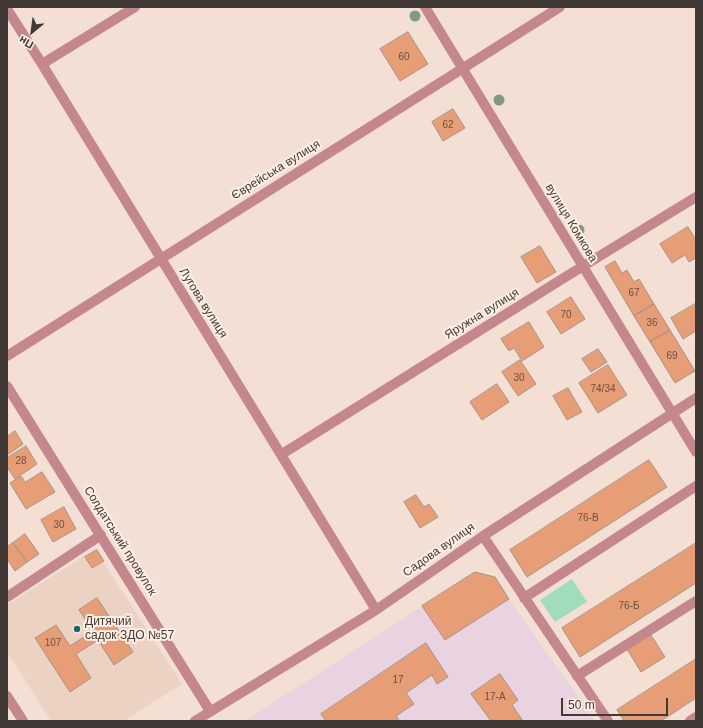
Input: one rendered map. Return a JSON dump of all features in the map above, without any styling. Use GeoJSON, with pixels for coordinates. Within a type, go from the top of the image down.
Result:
{"type":"FeatureCollection","features":[{"type":"Feature","properties":{"kind":"street"},"geometry":{"type":"LineString","coordinates":[[42,64],[135,7]]}},
{"type":"Feature","properties":{"kind":"street","name":"вулиця Комкова"},"geometry":{"type":"LineString","coordinates":[[425,7],[696,452]]}},
{"type":"Feature","properties":{"kind":"street","name":"Єврейська вулиця"},"geometry":{"type":"LineString","coordinates":[[7,356],[160,258],[560,7]]}},
{"type":"Feature","properties":{"kind":"street","name":"Лугова вулиця"},"geometry":{"type":"LineString","coordinates":[[7,10],[42,64],[282,454],[376,610]]}},
{"type":"Feature","properties":{"kind":"street","name":"Яружна вулиця"},"geometry":{"type":"LineString","coordinates":[[282,454],[582,266],[696,197]]}},
{"type":"Feature","properties":{"kind":"street","name":"Солдатський провулок"},"geometry":{"type":"LineString","coordinates":[[7,386],[210,711]]}},
{"type":"Feature","properties":{"kind":"street","name":"Садова вулиця"},"geometry":{"type":"LineString","coordinates":[[195,721],[376,610],[483,536],[696,398]]}},
{"type":"Feature","properties":{"kind":"street"},"geometry":{"type":"LineString","coordinates":[[524,598],[696,486]]}},
{"type":"Feature","properties":{"kind":"street"},"geometry":{"type":"LineString","coordinates":[[7,598],[101,535]]}},
{"type":"Feature","properties":{"kind":"street"},"geometry":{"type":"LineString","coordinates":[[483,536],[608,721]]}},
{"type":"Feature","properties":{"kind":"street"},"geometry":{"type":"LineString","coordinates":[[577,676],[696,601]]}},
{"type":"Feature","properties":{"kind":"street"},"geometry":{"type":"LineString","coordinates":[[7,696],[23,721]]}},
{"type":"Feature","properties":{"kind":"street"},"geometry":{"type":"LineString","coordinates":[[690,721],[696,717]]}},
{"type":"Feature","properties":{"kind":"shaded area","name":"Дитячий садок ЗДО №57"},"geometry":{"type":"Polygon","coordinates":[[[95,549],[182,684],[124,721],[51,721],[7,652],[7,605],[95,549]]]}},
{"type":"Feature","properties":{"kind":"shaded area"},"geometry":{"type":"Polygon","coordinates":[[[475,572],[495,577],[595,721],[245,721],[475,572]]]}},
{"type":"Feature","properties":{"kind":"green space"},"geometry":{"type":"Polygon","coordinates":[[[572,579],[587,602],[555,622],[540,600],[572,579]]]}},
{"type":"Feature","properties":{"kind":"building"},"geometry":{"type":"Polygon","coordinates":[[[408,32],[428,64],[400,81],[380,49],[408,32]]]}},
{"type":"Feature","properties":{"kind":"building"},"geometry":{"type":"Polygon","coordinates":[[[453,109],[465,128],[443,141],[432,122],[453,109]]]}},
{"type":"Feature","properties":{"kind":"building"},"geometry":{"type":"Polygon","coordinates":[[[688,227],[696,240],[696,258],[689,262],[685,255],[672,263],[660,244],[688,227]]]}},
{"type":"Feature","properties":{"kind":"building"},"geometry":{"type":"Polygon","coordinates":[[[540,246],[556,272],[537,283],[521,257],[540,246]]]}},
{"type":"Feature","properties":{"kind":"building"},"geometry":{"type":"Polygon","coordinates":[[[615,261],[622,273],[627,270],[634,282],[639,279],[654,304],[634,316],[605,267],[615,261]]]}},
{"type":"Feature","properties":{"kind":"building"},"geometry":{"type":"Polygon","coordinates":[[[571,297],[585,319],[561,334],[547,312],[571,297]]]}},
{"type":"Feature","properties":{"kind":"building"},"geometry":{"type":"Polygon","coordinates":[[[654,304],[670,330],[650,342],[634,316],[654,304]]]}},
{"type":"Feature","properties":{"kind":"building"},"geometry":{"type":"Polygon","coordinates":[[[695,304],[696,331],[683,339],[671,318],[695,304]]]}},
{"type":"Feature","properties":{"kind":"building"},"geometry":{"type":"Polygon","coordinates":[[[529,322],[544,347],[522,361],[514,348],[509,351],[501,339],[529,322]]]}},
{"type":"Feature","properties":{"kind":"building"},"geometry":{"type":"Polygon","coordinates":[[[670,330],[695,371],[675,383],[650,342],[670,330]]]}},
{"type":"Feature","properties":{"kind":"building"},"geometry":{"type":"Polygon","coordinates":[[[598,349],[607,362],[591,372],[582,359],[598,349]]]}},
{"type":"Feature","properties":{"kind":"building"},"geometry":{"type":"Polygon","coordinates":[[[520,360],[536,384],[518,396],[502,372],[520,360]]]}},
{"type":"Feature","properties":{"kind":"building"},"geometry":{"type":"Polygon","coordinates":[[[608,365],[627,395],[598,413],[579,383],[608,365]]]}},
{"type":"Feature","properties":{"kind":"building"},"geometry":{"type":"Polygon","coordinates":[[[497,384],[509,402],[482,420],[470,402],[497,384]]]}},
{"type":"Feature","properties":{"kind":"building"},"geometry":{"type":"Polygon","coordinates":[[[568,388],[582,412],[567,420],[553,396],[568,388]]]}},
{"type":"Feature","properties":{"kind":"building"},"geometry":{"type":"Polygon","coordinates":[[[15,431],[23,444],[7,455],[7,437],[15,431]]]}},
{"type":"Feature","properties":{"kind":"building"},"geometry":{"type":"Polygon","coordinates":[[[26,446],[37,464],[15,479],[7,467],[7,458],[26,446]]]}},
{"type":"Feature","properties":{"kind":"building"},"geometry":{"type":"Polygon","coordinates":[[[649,460],[667,487],[527,577],[510,550],[649,460]]]}},
{"type":"Feature","properties":{"kind":"building"},"geometry":{"type":"Polygon","coordinates":[[[42,472],[55,492],[26,509],[10,483],[21,476],[25,482],[42,472]]]}},
{"type":"Feature","properties":{"kind":"building"},"geometry":{"type":"Polygon","coordinates":[[[416,495],[424,507],[429,504],[438,517],[420,528],[404,502],[416,495]]]}},
{"type":"Feature","properties":{"kind":"building"},"geometry":{"type":"Polygon","coordinates":[[[64,507],[76,529],[53,542],[41,520],[64,507]]]}},
{"type":"Feature","properties":{"kind":"building"},"geometry":{"type":"Polygon","coordinates":[[[25,534],[39,554],[27,562],[13,543],[25,534]]]}},
{"type":"Feature","properties":{"kind":"building"},"geometry":{"type":"Polygon","coordinates":[[[13,543],[27,562],[15,571],[7,559],[7,547],[13,543]]]}},
{"type":"Feature","properties":{"kind":"building"},"geometry":{"type":"Polygon","coordinates":[[[696,543],[696,583],[580,657],[562,628],[696,543]]]}},
{"type":"Feature","properties":{"kind":"building"},"geometry":{"type":"Polygon","coordinates":[[[97,550],[104,561],[92,568],[85,557],[97,550]]]}},
{"type":"Feature","properties":{"kind":"building"},"geometry":{"type":"Polygon","coordinates":[[[475,572],[495,577],[509,599],[445,640],[422,606],[475,572]]]}},
{"type":"Feature","properties":{"kind":"building"},"geometry":{"type":"Polygon","coordinates":[[[97,598],[133,652],[114,665],[98,640],[76,654],[91,678],[70,692],[35,638],[56,625],[70,646],[93,631],[79,610],[97,598]]]}},
{"type":"Feature","properties":{"kind":"building"},"geometry":{"type":"Polygon","coordinates":[[[651,635],[665,657],[641,672],[627,649],[651,635]]]}},
{"type":"Feature","properties":{"kind":"building"},"geometry":{"type":"Polygon","coordinates":[[[426,643],[448,677],[437,684],[432,675],[406,693],[414,704],[396,716],[399,720],[326,721],[321,714],[426,643]]]}},
{"type":"Feature","properties":{"kind":"building"},"geometry":{"type":"Polygon","coordinates":[[[696,659],[696,698],[661,721],[624,721],[617,710],[696,659]]]}},
{"type":"Feature","properties":{"kind":"building"},"geometry":{"type":"Polygon","coordinates":[[[500,674],[518,700],[512,705],[523,721],[491,721],[471,694],[500,674]]]}},
{"type":"Feature","properties":{"kind":"place","name":"Дитячий садок ЗДО №57"},"geometry":{"type":"Point","coordinates":[77,629]}}]}
